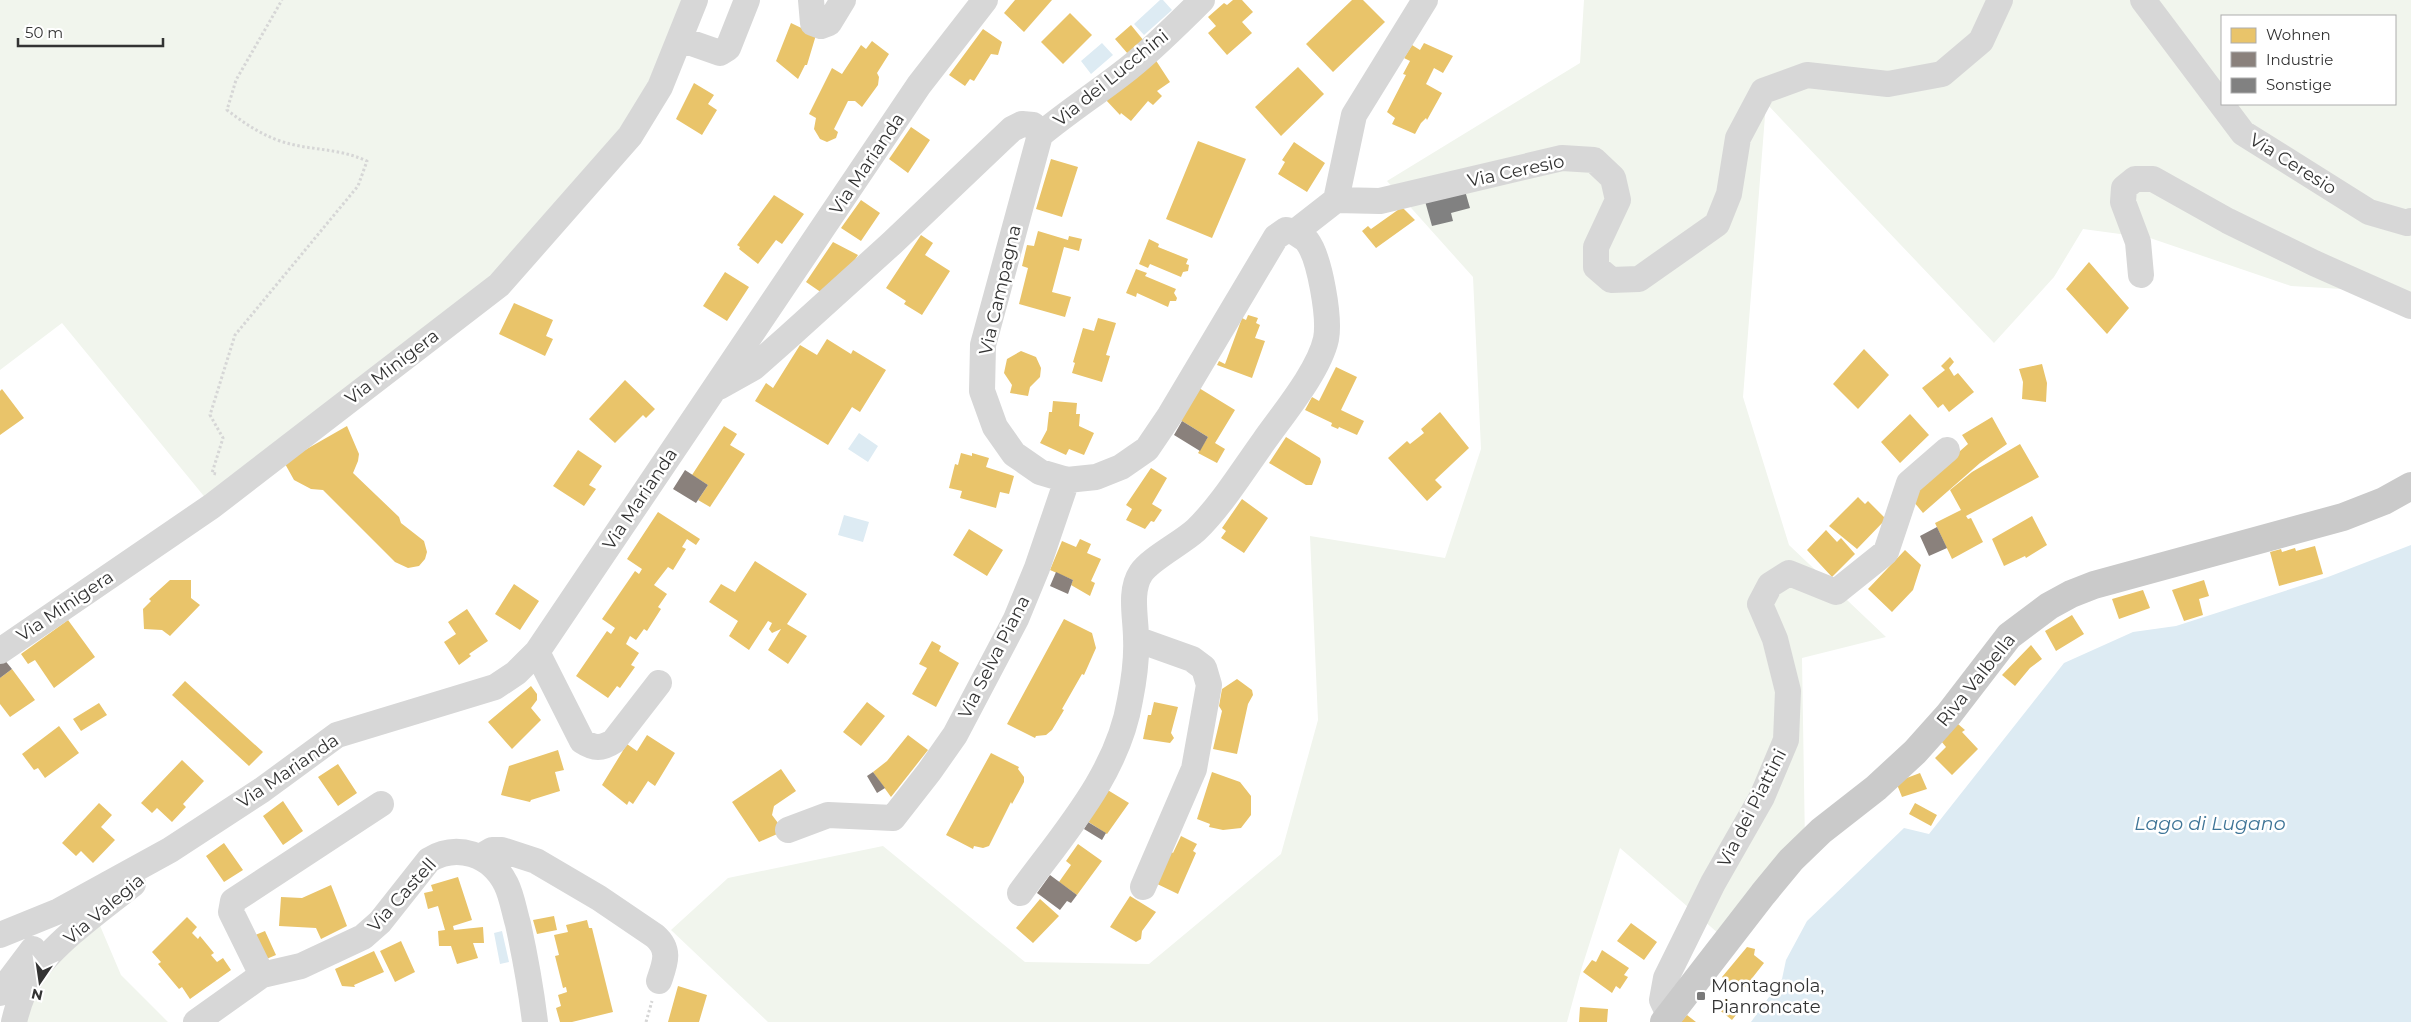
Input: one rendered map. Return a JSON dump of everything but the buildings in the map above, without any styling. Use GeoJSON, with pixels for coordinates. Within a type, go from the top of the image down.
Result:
{"type":"FeatureCollection","features":[{"type":"Feature","properties":{"kind":"main road","name":"Riva Valbella"},"geometry":{"type":"LineString","coordinates":[[1666,1019],[1762,894],[1792,860],[1816,836],[1876,788],[1915,752],[1949,714],[1993,655],[2028,620],[2071,594],[2343,517],[2384,501],[2411,486]]}},
{"type":"Feature","properties":{"kind":"street","name":"Via Minigera"},"geometry":{"type":"LineString","coordinates":[[0,650],[220,498],[499,285],[630,136],[660,86],[695,0]]}},
{"type":"Feature","properties":{"kind":"street"},"geometry":{"type":"LineString","coordinates":[[680,39],[720,53],[728,48],[747,0]]}},
{"type":"Feature","properties":{"kind":"street"},"geometry":{"type":"LineString","coordinates":[[811,0],[813,23],[821,26],[829,23],[843,0]]}},
{"type":"Feature","properties":{"kind":"street","name":"Via Marianda"},"geometry":{"type":"LineString","coordinates":[[170,850],[262,790],[337,735],[496,687],[516,672],[537,652],[919,86],[985,0]]}},
{"type":"Feature","properties":{"kind":"street","name":"Via dei Lucchini"},"geometry":{"type":"LineString","coordinates":[[1040,135],[1076,106],[1128,69],[1202,0]]}},
{"type":"Feature","properties":{"kind":"street"},"geometry":{"type":"LineString","coordinates":[[1336,200],[1354,115],[1425,0]]}},
{"type":"Feature","properties":{"kind":"street","name":"Via Ceresio"},"geometry":{"type":"LineString","coordinates":[[1336,200],[1380,201],[1562,158],[1594,160],[1613,178],[1618,200],[1596,247],[1596,267],[1611,280],[1639,279],[1717,224],[1729,194],[1738,138],[1763,91],[1807,75],[1888,84],[1942,74],[1981,41],[2000,0]]}},
{"type":"Feature","properties":{"kind":"street","name":"Via Ceresio"},"geometry":{"type":"LineString","coordinates":[[2143,0],[2221,103]]}},
{"type":"Feature","properties":{"kind":"street","name":"Via Ceresio"},"geometry":{"type":"LineString","coordinates":[[2223,105],[2244,133],[2369,212],[2407,223],[2411,221]]}},
{"type":"Feature","properties":{"kind":"street"},"geometry":{"type":"LineString","coordinates":[[714,389],[753,368],[891,244],[1012,129],[1022,124],[1033,125],[1040,135]]}},
{"type":"Feature","properties":{"kind":"street","name":"Via Campagna"},"geometry":{"type":"LineString","coordinates":[[1040,135],[983,345],[982,391],[994,427],[1014,454],[1040,472],[1067,480],[1096,476],[1121,467],[1147,449],[1170,415],[1276,237],[1286,230],[1295,232],[1336,200]]}},
{"type":"Feature","properties":{"kind":"street"},"geometry":{"type":"LineString","coordinates":[[2141,275],[2138,242],[2123,202],[2124,188],[2135,179],[2153,178],[2228,221],[2297,255],[2411,306]]}},
{"type":"Feature","properties":{"kind":"street"},"geometry":{"type":"LineString","coordinates":[[1020,893],[1091,796],[1116,748],[1130,701],[1136,639],[1134,619],[1136,584],[1142,572],[1196,530],[1234,484],[1290,404],[1320,357],[1326,339],[1327,321],[1324,295],[1317,267],[1307,241],[1295,232]]}},
{"type":"Feature","properties":{"kind":"street","name":"Via dei Piattini"},"geometry":{"type":"LineString","coordinates":[[1666,1019],[1662,1000],[1666,978],[1713,883],[1762,797],[1786,740],[1788,690],[1774,639],[1760,604],[1770,585],[1789,574],[1836,592],[1886,552],[1908,483],[1947,450]]}},
{"type":"Feature","properties":{"kind":"street","name":"Via Selva Piana"},"geometry":{"type":"LineString","coordinates":[[788,830],[828,815],[893,818],[955,735],[1016,619],[1037,568],[1067,480]]}},
{"type":"Feature","properties":{"kind":"street"},"geometry":{"type":"LineString","coordinates":[[1136,639],[1192,659],[1204,668],[1209,685],[1194,769],[1143,887]]}},
{"type":"Feature","properties":{"kind":"street"},"geometry":{"type":"LineString","coordinates":[[537,652],[582,741],[590,746],[598,748],[614,742],[660,684]]}},
{"type":"Feature","properties":{"kind":"street"},"geometry":{"type":"LineString","coordinates":[[262,975],[231,912],[233,901],[380,804]]}},
{"type":"Feature","properties":{"kind":"street"},"geometry":{"type":"LineString","coordinates":[[0,935],[59,911],[170,850]]}},
{"type":"Feature","properties":{"kind":"street","name":"Via Valegia"},"geometry":{"type":"LineString","coordinates":[[14,1022],[29,982],[45,959],[84,924],[159,863],[170,850]]}},
{"type":"Feature","properties":{"kind":"street","name":"Via Castell"},"geometry":{"type":"LineString","coordinates":[[196,1022],[262,975],[301,966],[363,937],[380,922],[422,867],[439,854],[460,850],[480,857],[500,873],[511,896],[525,954],[535,1022]]}},
{"type":"Feature","properties":{"kind":"street"},"geometry":{"type":"LineString","coordinates":[[480,857],[492,850],[502,850],[536,861],[599,898],[655,936],[661,941],[666,952],[659,981]]}},
{"type":"Feature","properties":{"kind":"street"},"geometry":{"type":"LineString","coordinates":[[0,993],[31,951],[61,923],[62,916],[59,911]]}},
{"type":"Feature","properties":{"kind":"street"},"geometry":{"type":"LineString","coordinates":[[0,1015],[4,1022]]}},
{"type":"Feature","properties":{"kind":"path"},"geometry":{"type":"LineString","coordinates":[[220,498],[226,477],[212,473],[223,438],[210,414],[235,335],[358,186],[367,161],[349,153],[282,142],[251,128],[227,110],[236,80],[282,0]]}},
{"type":"Feature","properties":{"kind":"shaded area"},"geometry":{"type":"Polygon","coordinates":[[[0,0],[695,0],[660,87],[499,285],[212,506],[62,323],[0,370],[0,0]]]}},
{"type":"Feature","properties":{"kind":"shaded area"},"geometry":{"type":"Polygon","coordinates":[[[1584,0],[2411,0],[2411,293],[2291,286],[2150,238],[2083,229],[2054,277],[1994,343],[1766,103],[1743,397],[1789,545],[1886,637],[1802,658],[1805,845],[1726,940],[1620,848],[1582,967],[1567,1022],[768,1022],[671,930],[728,878],[883,846],[1025,962],[1149,964],[1281,854],[1318,720],[1310,536],[1445,558],[1481,449],[1473,277],[1387,181],[1580,63],[1584,0]]]}},
{"type":"Feature","properties":{"kind":"shaded area"},"geometry":{"type":"Polygon","coordinates":[[[98,921],[121,975],[168,1022],[21,1022],[35,986],[98,921]]]}},
{"type":"Feature","properties":{"kind":"water"},"geometry":{"type":"Polygon","coordinates":[[[1160,0],[1163,0],[1172,10],[1144,35],[1134,24],[1160,0]]]}},
{"type":"Feature","properties":{"kind":"water"},"geometry":{"type":"Polygon","coordinates":[[[1102,43],[1113,55],[1091,74],[1081,61],[1102,43]]]}},
{"type":"Feature","properties":{"kind":"water"},"geometry":{"type":"Polygon","coordinates":[[[859,433],[878,446],[868,462],[848,449],[859,433]]]}},
{"type":"Feature","properties":{"kind":"water"},"geometry":{"type":"Polygon","coordinates":[[[844,515],[869,522],[863,542],[838,535],[844,515]]]}},
{"type":"Feature","properties":{"kind":"water","name":"Lago di Lugano"},"geometry":{"type":"Polygon","coordinates":[[[2411,545],[2411,1022],[1751,1022],[1782,979],[1786,960],[1807,921],[1904,828],[1929,834],[2064,663],[2133,632],[2176,626],[2328,577],[2411,545]]]}},
{"type":"Feature","properties":{"kind":"water"},"geometry":{"type":"Polygon","coordinates":[[[502,931],[509,962],[500,964],[494,933],[502,931]]]}},
{"type":"Feature","properties":{"kind":"place","name":"Montagnola, Pianroncate"},"geometry":{"type":"Point","coordinates":[1701,996]}}]}
